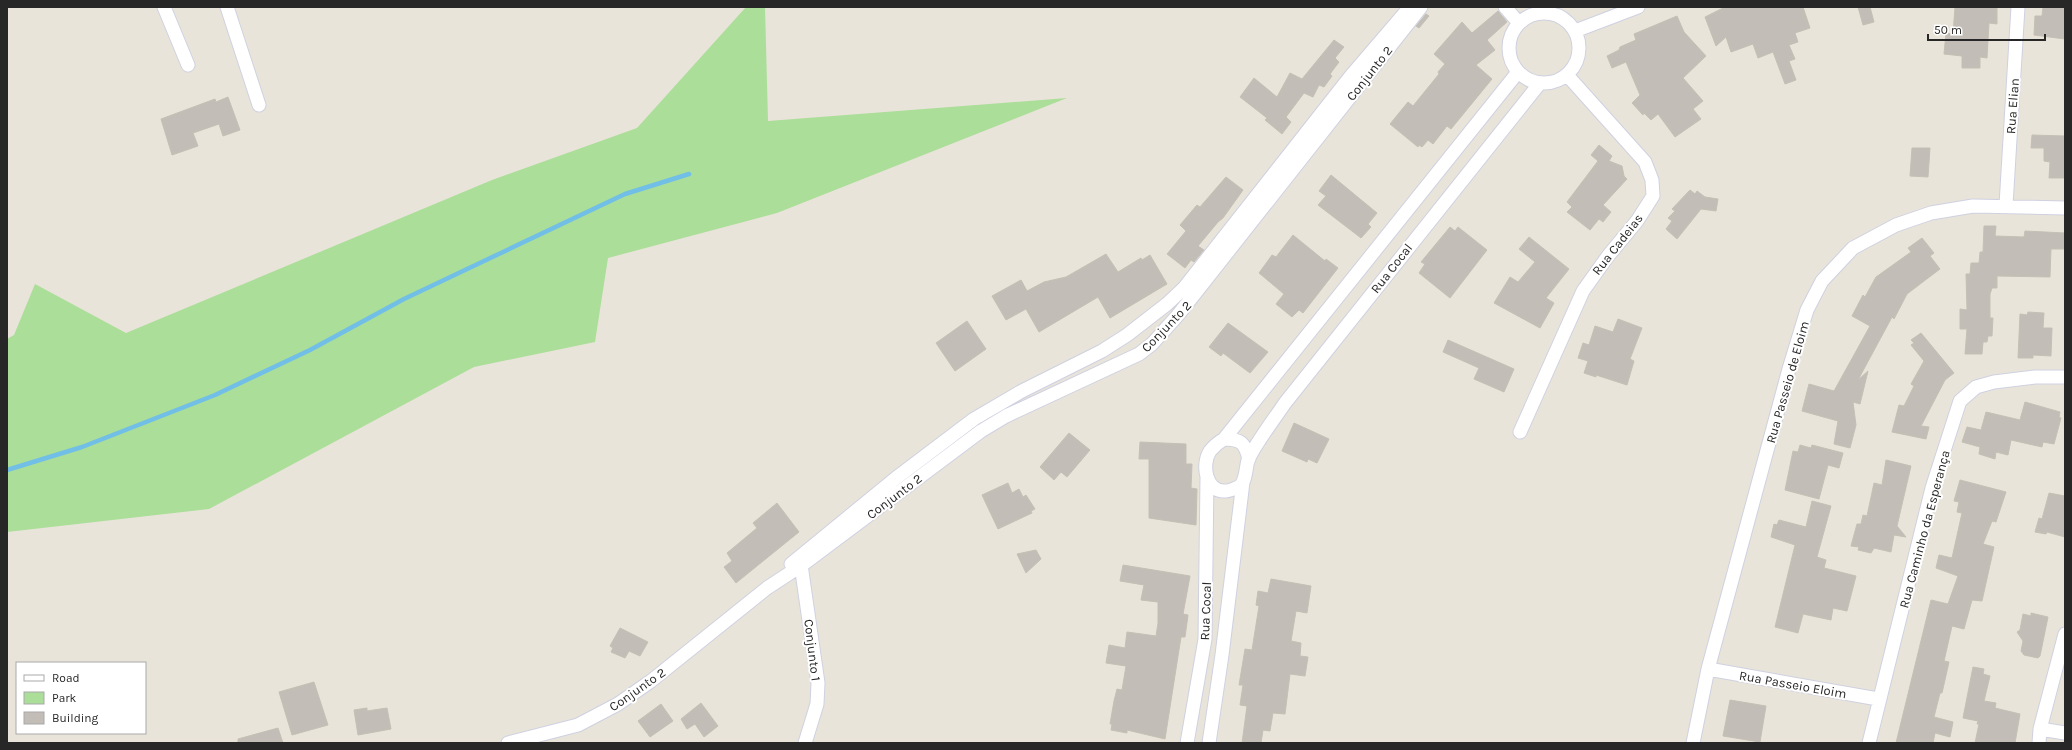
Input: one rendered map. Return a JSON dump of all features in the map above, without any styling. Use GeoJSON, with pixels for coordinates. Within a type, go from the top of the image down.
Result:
{"type":"FeatureCollection","features":[{"type":"Feature","properties":{"kind":"street"},"geometry":{"type":"LineString","coordinates":[[164,7],[188,65]]}},
{"type":"Feature","properties":{"kind":"street"},"geometry":{"type":"LineString","coordinates":[[227,7],[259,104]]}},
{"type":"Feature","properties":{"kind":"street","name":"Conjunto 2"},"geometry":{"type":"LineString","coordinates":[[1259,204],[1350,77],[1410,7]]}},
{"type":"Feature","properties":{"kind":"street","name":"Conjunto 2"},"geometry":{"type":"LineString","coordinates":[[800,561],[981,431],[1006,416],[1139,354],[1152,344],[1189,292],[1259,204],[1421,7]]}},
{"type":"Feature","properties":{"kind":"street"},"geometry":{"type":"LineString","coordinates":[[1505,7],[1519,23]]}},
{"type":"Feature","properties":{"kind":"street"},"geometry":{"type":"LineString","coordinates":[[1575,31],[1638,7]]}},
{"type":"Feature","properties":{"kind":"street","name":"Rua Elian"},"geometry":{"type":"LineString","coordinates":[[2006,205],[2018,7]]}},
{"type":"Feature","properties":{"kind":"street"},"geometry":{"type":"LineString","coordinates":[[1532,10],[1551,13],[1565,19],[1575,31],[1580,46],[1577,62],[1567,75],[1554,82],[1540,83],[1518,72],[1511,62],[1508,51],[1510,35],[1532,10]]}},
{"type":"Feature","properties":{"kind":"street","name":"Rua Cocal"},"geometry":{"type":"LineString","coordinates":[[1224,439],[1518,72]]}},
{"type":"Feature","properties":{"kind":"street","name":"Rua Cadeias"},"geometry":{"type":"LineString","coordinates":[[1520,432],[1583,291],[1598,268],[1637,221],[1653,196],[1652,180],[1645,162],[1567,75]]}},
{"type":"Feature","properties":{"kind":"street","name":"Rua Cocal"},"geometry":{"type":"LineString","coordinates":[[1249,459],[1285,402],[1540,83]]}},
{"type":"Feature","properties":{"kind":"street","name":"Rua Passeio de Eloim"},"geometry":{"type":"LineString","coordinates":[[1693,743],[1708,669],[1801,329],[1807,310],[1822,281],[1853,248],[1896,225],[1931,213],[1952,208],[1973,206],[2006,205],[2065,208]]}},
{"type":"Feature","properties":{"kind":"street","name":"Conjunto 2"},"geometry":{"type":"LineString","coordinates":[[508,743],[578,724],[618,704],[651,681],[767,588],[896,478],[974,420],[1022,391],[1102,350],[1127,335],[1167,304],[1189,292]]}},
{"type":"Feature","properties":{"kind":"street","name":"Rua Caminho da Esperança"},"geometry":{"type":"LineString","coordinates":[[1869,743],[1878,699],[1893,649],[1932,488],[1960,401],[1976,387],[1994,382],[2035,377],[2065,377]]}},
{"type":"Feature","properties":{"kind":"street"},"geometry":{"type":"LineString","coordinates":[[974,420],[981,431]]}},
{"type":"Feature","properties":{"kind":"street"},"geometry":{"type":"LineString","coordinates":[[1224,439],[1235,439],[1246,447],[1249,459],[1243,482],[1240,486],[1226,492],[1218,491],[1209,483],[1206,464],[1210,452],[1224,439]]}},
{"type":"Feature","properties":{"kind":"street","name":"Rua Cocal"},"geometry":{"type":"LineString","coordinates":[[1187,743],[1205,632],[1207,478]]}},
{"type":"Feature","properties":{"kind":"street","name":"Rua Cocal"},"geometry":{"type":"LineString","coordinates":[[1209,743],[1222,655],[1243,482]]}},
{"type":"Feature","properties":{"kind":"street","name":"Conjunto 1"},"geometry":{"type":"LineString","coordinates":[[800,561],[818,684],[817,704],[805,743]]}},
{"type":"Feature","properties":{"kind":"street"},"geometry":{"type":"LineString","coordinates":[[2039,743],[2040,729],[2065,634]]}},
{"type":"Feature","properties":{"kind":"street","name":"Rua Passeio Eloim"},"geometry":{"type":"LineString","coordinates":[[1708,669],[1878,699]]}},
{"type":"Feature","properties":{"kind":"street"},"geometry":{"type":"LineString","coordinates":[[2040,729],[2065,733]]}},
{"type":"Feature","properties":{"kind":"green space"},"geometry":{"type":"Polygon","coordinates":[[[746,7],[765,7],[768,121],[1067,98],[777,213],[608,258],[595,342],[474,367],[209,509],[7,532],[7,339],[14,335],[35,284],[126,333],[492,180],[637,128],[746,7]]]}},
{"type":"Feature","properties":{"kind":"building"},"geometry":{"type":"Polygon","coordinates":[[[1725,7],[1803,7],[1810,28],[1795,33],[1798,42],[1789,45],[1795,59],[1789,61],[1796,80],[1785,84],[1773,52],[1758,58],[1753,44],[1731,52],[1726,37],[1716,46],[1705,17],[1725,7]]]}},
{"type":"Feature","properties":{"kind":"building"},"geometry":{"type":"Polygon","coordinates":[[[1858,7],[1870,7],[1874,22],[1863,25],[1858,7]]]}},
{"type":"Feature","properties":{"kind":"building"},"geometry":{"type":"Polygon","coordinates":[[[1955,7],[1997,7],[1997,24],[1989,23],[1987,58],[1980,57],[1980,68],[1962,68],[1962,56],[1944,54],[1946,33],[1953,34],[1955,7]]]}},
{"type":"Feature","properties":{"kind":"building"},"geometry":{"type":"Polygon","coordinates":[[[2043,7],[2065,7],[2065,39],[2034,35],[2035,16],[2042,16],[2043,7]]]}},
{"type":"Feature","properties":{"kind":"building"},"geometry":{"type":"Polygon","coordinates":[[[1498,11],[1507,22],[1487,40],[1495,50],[1476,65],[1492,79],[1451,129],[1447,126],[1433,144],[1428,140],[1422,147],[1419,145],[1418,147],[1390,124],[1408,102],[1413,106],[1439,74],[1438,72],[1445,64],[1434,54],[1462,22],[1472,33],[1498,11]]]}},
{"type":"Feature","properties":{"kind":"building"},"geometry":{"type":"Polygon","coordinates":[[[1426,14],[1429,16],[1419,28],[1416,26],[1426,14]]]}},
{"type":"Feature","properties":{"kind":"building"},"geometry":{"type":"Polygon","coordinates":[[[1677,16],[1684,32],[1706,56],[1683,78],[1703,101],[1693,109],[1701,119],[1675,137],[1658,114],[1651,120],[1644,113],[1643,115],[1632,103],[1640,95],[1626,62],[1612,68],[1607,56],[1619,50],[1620,47],[1636,40],[1634,34],[1677,16]]]}},
{"type":"Feature","properties":{"kind":"building"},"geometry":{"type":"Polygon","coordinates":[[[1334,40],[1344,47],[1335,58],[1339,62],[1330,74],[1332,76],[1324,87],[1319,85],[1313,97],[1304,93],[1286,117],[1291,122],[1282,134],[1265,120],[1267,118],[1240,97],[1254,78],[1277,97],[1290,73],[1302,79],[1334,40]]]}},
{"type":"Feature","properties":{"kind":"building"},"geometry":{"type":"Polygon","coordinates":[[[228,97],[240,130],[223,136],[219,124],[193,133],[198,146],[172,155],[161,119],[215,99],[216,102],[228,97]]]}},
{"type":"Feature","properties":{"kind":"building"},"geometry":{"type":"Polygon","coordinates":[[[2032,135],[2065,136],[2065,178],[2049,178],[2050,162],[2044,161],[2044,148],[2031,148],[2032,135]]]}},
{"type":"Feature","properties":{"kind":"building"},"geometry":{"type":"Polygon","coordinates":[[[1599,145],[1612,156],[1609,161],[1622,166],[1624,176],[1627,179],[1603,205],[1611,212],[1603,222],[1599,219],[1590,230],[1567,212],[1572,207],[1567,202],[1598,161],[1591,155],[1599,145]]]}},
{"type":"Feature","properties":{"kind":"building"},"geometry":{"type":"Polygon","coordinates":[[[1912,148],[1930,148],[1928,177],[1910,176],[1912,148]]]}},
{"type":"Feature","properties":{"kind":"building"},"geometry":{"type":"Polygon","coordinates":[[[1331,175],[1377,213],[1368,224],[1371,227],[1361,238],[1318,205],[1326,196],[1319,191],[1331,175]]]}},
{"type":"Feature","properties":{"kind":"building"},"geometry":{"type":"Polygon","coordinates":[[[1226,177],[1243,190],[1223,218],[1198,246],[1204,250],[1194,262],[1191,260],[1185,268],[1167,254],[1186,231],[1180,225],[1197,205],[1200,207],[1226,177]]]}},
{"type":"Feature","properties":{"kind":"building"},"geometry":{"type":"Polygon","coordinates":[[[1690,190],[1695,194],[1697,191],[1705,197],[1718,199],[1716,211],[1701,209],[1677,239],[1666,229],[1672,221],[1668,218],[1675,211],[1672,209],[1690,190]]]}},
{"type":"Feature","properties":{"kind":"building"},"geometry":{"type":"Polygon","coordinates":[[[1984,226],[1996,226],[1995,236],[2024,237],[2025,231],[2065,233],[2065,249],[2051,249],[2050,277],[1997,276],[1997,288],[1992,288],[1990,294],[1990,318],[1993,318],[1992,336],[1988,336],[1987,342],[1983,342],[1982,354],[1965,354],[1967,329],[1960,329],[1960,309],[1967,310],[1966,274],[1970,274],[1971,263],[1979,263],[1980,252],[1983,252],[1984,226]]]}},
{"type":"Feature","properties":{"kind":"building"},"geometry":{"type":"Polygon","coordinates":[[[1450,227],[1455,231],[1458,227],[1487,250],[1450,298],[1419,273],[1425,264],[1421,262],[1450,227]]]}},
{"type":"Feature","properties":{"kind":"building"},"geometry":{"type":"Polygon","coordinates":[[[1293,235],[1325,261],[1326,259],[1338,268],[1303,313],[1299,310],[1292,317],[1276,304],[1284,294],[1259,273],[1272,255],[1276,257],[1293,235]]]}},
{"type":"Feature","properties":{"kind":"building"},"geometry":{"type":"Polygon","coordinates":[[[1529,237],[1569,269],[1546,298],[1554,303],[1540,328],[1494,303],[1510,277],[1518,282],[1535,262],[1519,249],[1529,237]]]}},
{"type":"Feature","properties":{"kind":"building"},"geometry":{"type":"Polygon","coordinates":[[[1922,238],[1934,253],[1930,256],[1940,269],[1907,294],[1894,319],[1892,317],[1858,380],[1868,371],[1860,404],[1853,402],[1856,425],[1850,448],[1834,444],[1838,421],[1802,411],[1809,384],[1834,391],[1870,326],[1852,316],[1863,295],[1865,297],[1876,277],[1911,252],[1908,248],[1922,238]]]}},
{"type":"Feature","properties":{"kind":"building"},"geometry":{"type":"Polygon","coordinates":[[[1106,254],[1118,272],[1141,258],[1142,260],[1150,255],[1167,284],[1110,318],[1098,297],[1039,332],[1026,309],[1006,320],[992,296],[1021,280],[1027,291],[1044,282],[1066,277],[1106,254]]]}},
{"type":"Feature","properties":{"kind":"building"},"geometry":{"type":"Polygon","coordinates":[[[2028,312],[2044,313],[2043,328],[2052,328],[2051,356],[2033,355],[2033,358],[2018,358],[2020,314],[2027,315],[2028,312]]]}},
{"type":"Feature","properties":{"kind":"building"},"geometry":{"type":"Polygon","coordinates":[[[1618,319],[1642,328],[1630,359],[1634,361],[1627,385],[1596,375],[1596,377],[1584,373],[1588,361],[1578,358],[1583,343],[1589,345],[1595,326],[1613,332],[1618,319]]]}},
{"type":"Feature","properties":{"kind":"building"},"geometry":{"type":"Polygon","coordinates":[[[967,321],[986,349],[955,371],[936,343],[967,321]]]}},
{"type":"Feature","properties":{"kind":"building"},"geometry":{"type":"Polygon","coordinates":[[[1228,323],[1268,352],[1250,373],[1223,353],[1221,356],[1209,347],[1228,323]]]}},
{"type":"Feature","properties":{"kind":"building"},"geometry":{"type":"Polygon","coordinates":[[[1921,333],[1954,373],[1945,380],[1921,426],[1929,427],[1926,439],[1892,432],[1899,405],[1904,406],[1914,386],[1911,384],[1924,361],[1911,345],[1914,343],[1911,340],[1921,333]]]}},
{"type":"Feature","properties":{"kind":"building"},"geometry":{"type":"Polygon","coordinates":[[[1448,340],[1514,369],[1504,392],[1474,379],[1479,368],[1443,352],[1448,340]]]}},
{"type":"Feature","properties":{"kind":"building"},"geometry":{"type":"Polygon","coordinates":[[[2025,402],[2060,412],[2059,417],[2061,418],[2054,444],[2043,442],[2042,447],[2011,440],[2008,455],[1996,452],[1995,459],[1979,454],[1980,447],[1962,442],[1967,427],[1981,430],[1986,412],[2020,420],[2025,402]]]}},
{"type":"Feature","properties":{"kind":"building"},"geometry":{"type":"Polygon","coordinates":[[[1294,423],[1329,439],[1317,463],[1308,459],[1307,462],[1282,451],[1294,423]]]}},
{"type":"Feature","properties":{"kind":"building"},"geometry":{"type":"Polygon","coordinates":[[[1069,433],[1090,450],[1067,477],[1061,472],[1054,480],[1040,467],[1069,433]]]}},
{"type":"Feature","properties":{"kind":"building"},"geometry":{"type":"Polygon","coordinates":[[[1140,442],[1186,444],[1186,464],[1192,464],[1191,488],[1197,489],[1196,525],[1149,518],[1149,459],[1139,459],[1140,442]]]}},
{"type":"Feature","properties":{"kind":"building"},"geometry":{"type":"Polygon","coordinates":[[[1800,445],[1811,448],[1812,445],[1843,453],[1839,468],[1828,465],[1819,499],[1785,490],[1793,451],[1798,452],[1800,445]]]}},
{"type":"Feature","properties":{"kind":"building"},"geometry":{"type":"Polygon","coordinates":[[[1886,460],[1911,466],[1897,526],[1906,537],[1894,535],[1891,552],[1874,548],[1871,553],[1858,550],[1859,547],[1851,546],[1857,524],[1861,524],[1863,515],[1867,516],[1874,483],[1882,485],[1886,460]]]}},
{"type":"Feature","properties":{"kind":"building"},"geometry":{"type":"Polygon","coordinates":[[[1960,480],[2006,492],[1996,522],[1992,521],[1983,544],[1994,547],[1982,601],[1972,600],[1964,629],[1952,626],[1944,661],[1949,662],[1942,693],[1940,693],[1934,717],[1953,722],[1950,737],[1935,733],[1933,743],[1896,743],[1931,600],[1948,604],[1958,576],[1936,568],[1939,555],[1952,558],[1962,513],[1957,512],[1959,502],[1954,501],[1960,480]]]}},
{"type":"Feature","properties":{"kind":"building"},"geometry":{"type":"Polygon","coordinates":[[[1008,483],[1012,493],[1019,489],[1023,497],[1026,495],[1035,509],[1031,511],[1032,513],[998,529],[982,495],[1008,483]]]}},
{"type":"Feature","properties":{"kind":"building"},"geometry":{"type":"Polygon","coordinates":[[[2049,493],[2065,496],[2065,537],[2047,532],[2046,534],[2035,532],[2039,518],[2042,519],[2049,493]]]}},
{"type":"Feature","properties":{"kind":"building"},"geometry":{"type":"Polygon","coordinates":[[[1812,501],[1831,506],[1817,557],[1826,560],[1824,568],[1856,576],[1847,611],[1833,608],[1831,620],[1803,614],[1798,633],[1775,627],[1795,545],[1771,537],[1774,524],[1777,525],[1779,520],[1806,527],[1812,501]]]}},
{"type":"Feature","properties":{"kind":"building"},"geometry":{"type":"Polygon","coordinates":[[[777,503],[799,532],[736,583],[724,567],[732,561],[727,553],[757,528],[753,523],[777,503]]]}},
{"type":"Feature","properties":{"kind":"building"},"geometry":{"type":"Polygon","coordinates":[[[1036,550],[1041,559],[1026,573],[1017,554],[1036,550]]]}},
{"type":"Feature","properties":{"kind":"building"},"geometry":{"type":"Polygon","coordinates":[[[1123,565],[1190,576],[1183,614],[1188,615],[1185,637],[1181,637],[1165,739],[1127,730],[1127,733],[1111,730],[1112,724],[1110,724],[1114,701],[1117,689],[1122,690],[1126,666],[1106,663],[1109,645],[1125,648],[1127,632],[1156,636],[1158,623],[1158,602],[1141,600],[1144,585],[1120,581],[1123,565]]]}},
{"type":"Feature","properties":{"kind":"building"},"geometry":{"type":"Polygon","coordinates":[[[1271,579],[1311,586],[1307,613],[1296,611],[1291,641],[1301,643],[1300,656],[1308,657],[1305,676],[1290,674],[1285,714],[1273,713],[1270,731],[1263,730],[1261,743],[1242,743],[1247,706],[1240,705],[1243,685],[1239,685],[1245,649],[1252,650],[1259,606],[1256,605],[1258,591],[1268,593],[1271,579]]]}},
{"type":"Feature","properties":{"kind":"building"},"geometry":{"type":"Polygon","coordinates":[[[2031,613],[2048,617],[2040,656],[2038,658],[2024,655],[2021,651],[2023,641],[2017,632],[2020,630],[2023,614],[2031,616],[2031,613]]]}},
{"type":"Feature","properties":{"kind":"building"},"geometry":{"type":"Polygon","coordinates":[[[620,628],[648,642],[640,656],[629,651],[625,658],[611,652],[613,648],[610,646],[620,628]]]}},
{"type":"Feature","properties":{"kind":"building"},"geometry":{"type":"Polygon","coordinates":[[[1973,667],[1984,669],[1983,674],[1990,676],[1984,701],[1996,703],[1995,708],[2020,714],[2015,743],[1975,743],[1979,724],[1977,724],[1978,721],[1963,718],[1973,667]]]}},
{"type":"Feature","properties":{"kind":"building"},"geometry":{"type":"Polygon","coordinates":[[[314,682],[328,725],[292,735],[279,692],[314,682]]]}},
{"type":"Feature","properties":{"kind":"building"},"geometry":{"type":"Polygon","coordinates":[[[1730,700],[1766,706],[1760,742],[1723,736],[1730,700]]]}},
{"type":"Feature","properties":{"kind":"building"},"geometry":{"type":"Polygon","coordinates":[[[701,703],[718,726],[704,737],[695,724],[687,729],[681,719],[701,703]]]}},
{"type":"Feature","properties":{"kind":"building"},"geometry":{"type":"Polygon","coordinates":[[[661,704],[673,721],[650,737],[638,721],[661,704]]]}},
{"type":"Feature","properties":{"kind":"building"},"geometry":{"type":"Polygon","coordinates":[[[367,708],[367,711],[387,708],[391,729],[358,735],[354,710],[367,708]]]}},
{"type":"Feature","properties":{"kind":"building"},"geometry":{"type":"Polygon","coordinates":[[[278,728],[283,743],[238,743],[238,739],[278,728]]]}},
{"type":"Feature","properties":{"kind":"waterway"},"geometry":{"type":"LineString","coordinates":[[7,470],[82,447],[215,395],[310,350],[404,299],[625,194],[689,174]]}}]}
